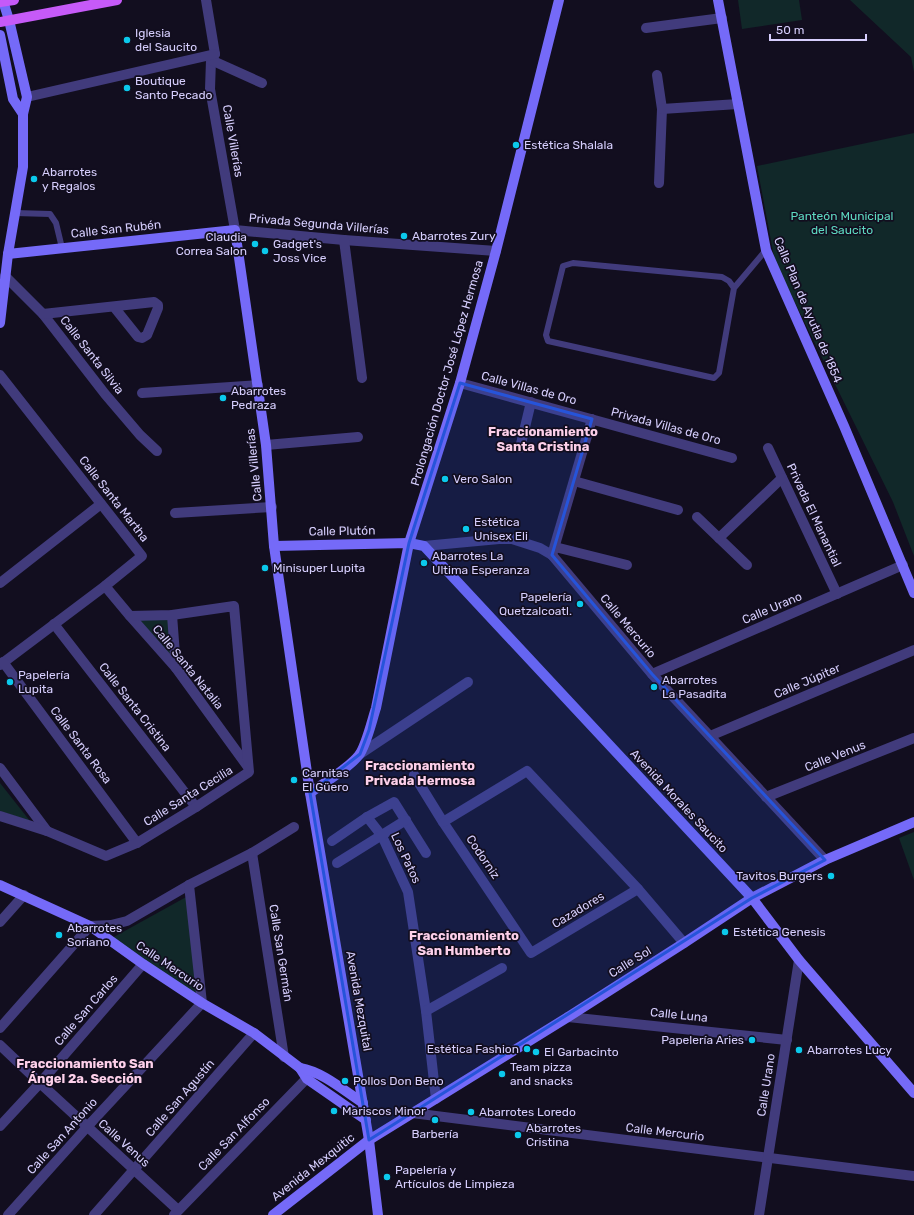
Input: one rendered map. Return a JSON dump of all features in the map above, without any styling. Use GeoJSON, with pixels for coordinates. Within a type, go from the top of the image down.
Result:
{"type":"FeatureCollection","features":[{"type":"Feature","properties":{"kind":"main road"},"geometry":{"type":"LineString","coordinates":[[0,323],[5,276],[4,254],[15,213],[23,167],[23,114],[27,97],[5,21],[1,1],[14,0]]}},
{"type":"Feature","properties":{"kind":"main road"},"geometry":{"type":"LineString","coordinates":[[5,21],[117,0]]}},
{"type":"Feature","properties":{"kind":"main road","name":"Prolongación Doctor José López Hermosa"},"geometry":{"type":"LineString","coordinates":[[360,754],[370,730],[376,708],[409,543],[460,383],[496,251],[559,0]]}},
{"type":"Feature","properties":{"kind":"main road","name":"Calle Plan de Ayutla de 1854"},"geometry":{"type":"LineString","coordinates":[[718,0],[766,250],[844,426],[914,593]]}},
{"type":"Feature","properties":{"kind":"main road"},"geometry":{"type":"LineString","coordinates":[[0,35],[13,99],[23,114]]}},
{"type":"Feature","properties":{"kind":"main road","name":"Calle San Rubén"},"geometry":{"type":"LineString","coordinates":[[4,254],[235,230]]}},
{"type":"Feature","properties":{"kind":"main road","name":"Calle Villerías"},"geometry":{"type":"LineString","coordinates":[[235,230],[266,445],[274,546],[310,792]]}},
{"type":"Feature","properties":{"kind":"main road"},"geometry":{"type":"LineString","coordinates":[[409,543],[424,546]]}},
{"type":"Feature","properties":{"kind":"main road","name":"Calle Plutón"},"geometry":{"type":"LineString","coordinates":[[274,546],[409,543]]}},
{"type":"Feature","properties":{"kind":"main road","name":"Avenida Morales Saucito"},"geometry":{"type":"LineString","coordinates":[[424,546],[752,898],[799,960],[914,1093]]}},
{"type":"Feature","properties":{"kind":"main road"},"geometry":{"type":"LineString","coordinates":[[310,792],[351,763],[360,754]]}},
{"type":"Feature","properties":{"kind":"main road","name":"Avenida Mezquital"},"geometry":{"type":"LineString","coordinates":[[310,792],[366,1120],[378,1215]]}},
{"type":"Feature","properties":{"kind":"main road","name":"Calle Sol"},"geometry":{"type":"LineString","coordinates":[[369,1140],[568,1017],[752,898],[825,860],[914,822]]}},
{"type":"Feature","properties":{"kind":"main road","name":"Calle Mercurio"},"geometry":{"type":"LineString","coordinates":[[0,885],[90,926],[142,964],[202,1003],[254,1034],[310,1075],[366,1120]]}},
{"type":"Feature","properties":{"kind":"main road","name":"Calle Mercurio"},"geometry":{"type":"LineString","coordinates":[[310,1075],[363,1102]]}},
{"type":"Feature","properties":{"kind":"main road","name":"Avenida Mexquitic"},"geometry":{"type":"LineString","coordinates":[[273,1215],[369,1140]]}},
{"type":"Feature","properties":{"kind":"street","name":"Calle Villerías"},"geometry":{"type":"LineString","coordinates":[[206,0],[213,57],[210,89],[235,230]]}},
{"type":"Feature","properties":{"kind":"street"},"geometry":{"type":"LineString","coordinates":[[646,28],[722,18]]}},
{"type":"Feature","properties":{"kind":"street"},"geometry":{"type":"LineString","coordinates":[[27,97],[213,57],[262,83]]}},
{"type":"Feature","properties":{"kind":"street"},"geometry":{"type":"LineString","coordinates":[[657,75],[662,110],[659,183]]}},
{"type":"Feature","properties":{"kind":"street"},"geometry":{"type":"LineString","coordinates":[[662,110],[738,104]]}},
{"type":"Feature","properties":{"kind":"street","name":"Privada Segunda Villerías"},"geometry":{"type":"LineString","coordinates":[[235,230],[344,240],[496,251]]}},
{"type":"Feature","properties":{"kind":"street"},"geometry":{"type":"LineString","coordinates":[[344,240],[362,378]]}},
{"type":"Feature","properties":{"kind":"street","name":"Calle Santa Silvia"},"geometry":{"type":"LineString","coordinates":[[5,276],[43,314],[104,394],[140,435],[157,451]]}},
{"type":"Feature","properties":{"kind":"street"},"geometry":{"type":"LineString","coordinates":[[43,314],[154,302],[158,305],[147,335],[142,338],[138,337],[114,307]]}},
{"type":"Feature","properties":{"kind":"street","name":"Calle Santa Martha"},"geometry":{"type":"LineString","coordinates":[[0,375],[142,556],[105,586],[2,663]]}},
{"type":"Feature","properties":{"kind":"street","name":"Calle Villas de Oro"},"geometry":{"type":"LineString","coordinates":[[460,383],[592,419]]}},
{"type":"Feature","properties":{"kind":"street"},"geometry":{"type":"LineString","coordinates":[[142,393],[258,385]]}},
{"type":"Feature","properties":{"kind":"street"},"geometry":{"type":"LineString","coordinates":[[520,448],[531,402]]}},
{"type":"Feature","properties":{"kind":"street"},"geometry":{"type":"LineString","coordinates":[[592,419],[554,551],[627,565]]}},
{"type":"Feature","properties":{"kind":"street","name":"Privada Villas de Oro"},"geometry":{"type":"LineString","coordinates":[[592,419],[732,458]]}},
{"type":"Feature","properties":{"kind":"street"},"geometry":{"type":"LineString","coordinates":[[266,445],[358,437]]}},
{"type":"Feature","properties":{"kind":"street","name":"Privada El Manantial"},"geometry":{"type":"LineString","coordinates":[[768,448],[838,594]]}},
{"type":"Feature","properties":{"kind":"street"},"geometry":{"type":"LineString","coordinates":[[719,538],[782,478]]}},
{"type":"Feature","properties":{"kind":"street"},"geometry":{"type":"LineString","coordinates":[[574,481],[678,510]]}},
{"type":"Feature","properties":{"kind":"street"},"geometry":{"type":"LineString","coordinates":[[0,583],[101,504]]}},
{"type":"Feature","properties":{"kind":"street"},"geometry":{"type":"LineString","coordinates":[[175,513],[272,507]]}},
{"type":"Feature","properties":{"kind":"street"},"geometry":{"type":"LineString","coordinates":[[697,517],[747,565]]}},
{"type":"Feature","properties":{"kind":"street","name":"Calle Mercurio"},"geometry":{"type":"LineString","coordinates":[[424,546],[512,539],[554,551],[652,674],[825,860]]}},
{"type":"Feature","properties":{"kind":"street","name":"Calle Urano"},"geometry":{"type":"LineString","coordinates":[[652,674],[903,565]]}},
{"type":"Feature","properties":{"kind":"street","name":"Calle Santa Natalia"},"geometry":{"type":"LineString","coordinates":[[105,586],[176,668],[248,767]]}},
{"type":"Feature","properties":{"kind":"street","name":"Calle Santa Cecilia"},"geometry":{"type":"LineString","coordinates":[[0,816],[47,831],[106,856],[137,843],[196,807],[248,772],[234,606],[172,615],[130,616]]}},
{"type":"Feature","properties":{"kind":"street"},"geometry":{"type":"LineString","coordinates":[[172,615],[176,668]]}},
{"type":"Feature","properties":{"kind":"street","name":"Calle Santa Cristina"},"geometry":{"type":"LineString","coordinates":[[54,624],[196,807]]}},
{"type":"Feature","properties":{"kind":"street","name":"Calle Júpiter"},"geometry":{"type":"LineString","coordinates":[[710,736],[914,650]]}},
{"type":"Feature","properties":{"kind":"street","name":"Calle Santa Rosa"},"geometry":{"type":"LineString","coordinates":[[2,663],[137,843]]}},
{"type":"Feature","properties":{"kind":"street"},"geometry":{"type":"LineString","coordinates":[[360,754],[468,682]]}},
{"type":"Feature","properties":{"kind":"street","name":"Calle Venus"},"geometry":{"type":"LineString","coordinates":[[766,798],[914,738]]}},
{"type":"Feature","properties":{"kind":"street"},"geometry":{"type":"LineString","coordinates":[[0,768],[47,831]]}},
{"type":"Feature","properties":{"kind":"street"},"geometry":{"type":"LineString","coordinates":[[443,822],[527,771],[638,889],[684,943]]}},
{"type":"Feature","properties":{"kind":"street","name":"Codorniz"},"geometry":{"type":"LineString","coordinates":[[414,775],[443,822],[531,953]]}},
{"type":"Feature","properties":{"kind":"street"},"geometry":{"type":"LineString","coordinates":[[332,841],[367,817],[394,802],[426,853]]}},
{"type":"Feature","properties":{"kind":"street","name":"Los Patos"},"geometry":{"type":"LineString","coordinates":[[367,817],[382,836],[408,892],[426,1011],[436,1099]]}},
{"type":"Feature","properties":{"kind":"street"},"geometry":{"type":"LineString","coordinates":[[337,863],[406,820]]}},
{"type":"Feature","properties":{"kind":"street"},"geometry":{"type":"LineString","coordinates":[[0,1028],[90,926],[111,925],[127,921],[189,885],[252,853],[294,827]]}},
{"type":"Feature","properties":{"kind":"street","name":"Calle San Germán"},"geometry":{"type":"LineString","coordinates":[[252,853],[284,1057]]}},
{"type":"Feature","properties":{"kind":"street"},"geometry":{"type":"LineString","coordinates":[[189,885],[202,1003]]}},
{"type":"Feature","properties":{"kind":"street","name":"Cazadores"},"geometry":{"type":"LineString","coordinates":[[531,953],[638,889]]}},
{"type":"Feature","properties":{"kind":"street"},"geometry":{"type":"LineString","coordinates":[[0,922],[24,895]]}},
{"type":"Feature","properties":{"kind":"street","name":"Calle Urano"},"geometry":{"type":"LineString","coordinates":[[759,1215],[799,960]]}},
{"type":"Feature","properties":{"kind":"street","name":"Calle San Carlos"},"geometry":{"type":"LineString","coordinates":[[0,1126],[40,1083],[142,964]]}},
{"type":"Feature","properties":{"kind":"street"},"geometry":{"type":"LineString","coordinates":[[426,1011],[502,968]]}},
{"type":"Feature","properties":{"kind":"street","name":"Calle San Antonio"},"geometry":{"type":"LineString","coordinates":[[8,1215],[202,1003]]}},
{"type":"Feature","properties":{"kind":"street","name":"Calle Luna"},"geometry":{"type":"LineString","coordinates":[[568,1017],[787,1040]]}},
{"type":"Feature","properties":{"kind":"street","name":"Calle San Agustín"},"geometry":{"type":"LineString","coordinates":[[94,1215],[254,1034]]}},
{"type":"Feature","properties":{"kind":"street","name":"Calle Venus"},"geometry":{"type":"LineString","coordinates":[[0,1046],[135,1170],[176,1212]]}},
{"type":"Feature","properties":{"kind":"street","name":"Calle San Alfonso"},"geometry":{"type":"LineString","coordinates":[[176,1212],[310,1075]]}},
{"type":"Feature","properties":{"kind":"street","name":"Calle Mercurio"},"geometry":{"type":"LineString","coordinates":[[412,1113],[914,1176]]}},
{"type":"Feature","properties":{"kind":"lane"},"geometry":{"type":"LineString","coordinates":[[15,213],[50,214],[56,223],[62,248]]}},
{"type":"Feature","properties":{"kind":"lane"},"geometry":{"type":"LineString","coordinates":[[734,288],[729,281],[722,277],[573,263],[563,266],[546,335],[548,341],[714,378],[719,373],[734,288],[766,250]]}},
{"type":"Feature","properties":{"kind":"highlighted area"},"geometry":{"type":"Polygon","coordinates":[[[460,383],[592,419],[552,555],[652,674],[825,860],[752,898],[369,1140],[310,793],[360,754],[369,730],[409,543],[460,383]]]}},
{"type":"Feature","properties":{"kind":"green space"},"geometry":{"type":"Polygon","coordinates":[[[738,0],[799,0],[802,20],[742,29],[738,0]]]}},
{"type":"Feature","properties":{"kind":"green space"},"geometry":{"type":"Polygon","coordinates":[[[850,0],[914,0],[914,72],[911,57],[850,0]]]}},
{"type":"Feature","properties":{"kind":"green space","name":"Panteón Municipal del Saucito"},"geometry":{"type":"Polygon","coordinates":[[[914,133],[914,556],[893,502],[775,262],[757,166],[914,133]]]}},
{"type":"Feature","properties":{"kind":"green space"},"geometry":{"type":"Polygon","coordinates":[[[134,618],[170,618],[173,660],[134,618]]]}},
{"type":"Feature","properties":{"kind":"green space"},"geometry":{"type":"Polygon","coordinates":[[[0,783],[30,821],[0,811],[0,783]]]}},
{"type":"Feature","properties":{"kind":"green space"},"geometry":{"type":"Polygon","coordinates":[[[914,832],[914,880],[899,838],[914,832]]]}},
{"type":"Feature","properties":{"kind":"green space"},"geometry":{"type":"Polygon","coordinates":[[[188,896],[199,998],[112,938],[188,896]]]}},
{"type":"Feature","properties":{"kind":"place","name":"Iglesia del Saucito"},"geometry":{"type":"Point","coordinates":[127,40]}},
{"type":"Feature","properties":{"kind":"place","name":"Boutique Santo Pecado"},"geometry":{"type":"Point","coordinates":[127,88]}},
{"type":"Feature","properties":{"kind":"place","name":"Estética Shalala"},"geometry":{"type":"Point","coordinates":[516,145]}},
{"type":"Feature","properties":{"kind":"place","name":"Abarrotes y Regalos"},"geometry":{"type":"Point","coordinates":[34,179]}},
{"type":"Feature","properties":{"kind":"place","name":"Abarrotes Zury"},"geometry":{"type":"Point","coordinates":[404,236]}},
{"type":"Feature","properties":{"kind":"place","name":"Claudia Correa Salon"},"geometry":{"type":"Point","coordinates":[255,244]}},
{"type":"Feature","properties":{"kind":"place","name":"Gadget's Joss Vice"},"geometry":{"type":"Point","coordinates":[265,251]}},
{"type":"Feature","properties":{"kind":"place","name":"Abarrotes Pedraza"},"geometry":{"type":"Point","coordinates":[223,398]}},
{"type":"Feature","properties":{"kind":"place","name":"Vero Salon"},"geometry":{"type":"Point","coordinates":[445,479]}},
{"type":"Feature","properties":{"kind":"place","name":"Estética Unisex Eli"},"geometry":{"type":"Point","coordinates":[466,529]}},
{"type":"Feature","properties":{"kind":"place","name":"Abarrotes La Ultima Esperanza"},"geometry":{"type":"Point","coordinates":[424,563]}},
{"type":"Feature","properties":{"kind":"place","name":"Minisuper Lupita"},"geometry":{"type":"Point","coordinates":[265,568]}},
{"type":"Feature","properties":{"kind":"place","name":"Papelería Quetzalcoatl."},"geometry":{"type":"Point","coordinates":[580,604]}},
{"type":"Feature","properties":{"kind":"place","name":"Papelería Lupita"},"geometry":{"type":"Point","coordinates":[10,682]}},
{"type":"Feature","properties":{"kind":"place","name":"Abarrotes La Pasadita"},"geometry":{"type":"Point","coordinates":[654,687]}},
{"type":"Feature","properties":{"kind":"place","name":"Carnitas El Güero"},"geometry":{"type":"Point","coordinates":[294,780]}},
{"type":"Feature","properties":{"kind":"place","name":"Tavitos Burgers"},"geometry":{"type":"Point","coordinates":[831,876]}},
{"type":"Feature","properties":{"kind":"place","name":"Estética Genesis"},"geometry":{"type":"Point","coordinates":[725,932]}},
{"type":"Feature","properties":{"kind":"place","name":"Abarrotes Soriano"},"geometry":{"type":"Point","coordinates":[59,935]}},
{"type":"Feature","properties":{"kind":"place","name":"Papelería Aries"},"geometry":{"type":"Point","coordinates":[752,1040]}},
{"type":"Feature","properties":{"kind":"place","name":"Estética Fashion"},"geometry":{"type":"Point","coordinates":[527,1049]}},
{"type":"Feature","properties":{"kind":"place","name":"Abarrotes Lucy"},"geometry":{"type":"Point","coordinates":[799,1050]}},
{"type":"Feature","properties":{"kind":"place","name":"El Garbacinto"},"geometry":{"type":"Point","coordinates":[536,1052]}},
{"type":"Feature","properties":{"kind":"place","name":"Team pizza and snacks"},"geometry":{"type":"Point","coordinates":[502,1074]}},
{"type":"Feature","properties":{"kind":"place","name":"Pollos Don Beno"},"geometry":{"type":"Point","coordinates":[345,1081]}},
{"type":"Feature","properties":{"kind":"place","name":"Mariscos Minor"},"geometry":{"type":"Point","coordinates":[334,1111]}},
{"type":"Feature","properties":{"kind":"place","name":"Abarrotes Loredo"},"geometry":{"type":"Point","coordinates":[471,1112]}},
{"type":"Feature","properties":{"kind":"place","name":"Barbería"},"geometry":{"type":"Point","coordinates":[435,1120]}},
{"type":"Feature","properties":{"kind":"place","name":"Abarrotes Cristina"},"geometry":{"type":"Point","coordinates":[518,1135]}},
{"type":"Feature","properties":{"kind":"place","name":"Papelería y Artículos de Limpieza"},"geometry":{"type":"Point","coordinates":[387,1177]}},
{"type":"Feature","properties":{"kind":"district","name":"Fraccionamiento Santa Cristina"},"geometry":{"type":"Point","coordinates":[543,438]}},
{"type":"Feature","properties":{"kind":"district","name":"Fraccionamiento Privada Hermosa"},"geometry":{"type":"Point","coordinates":[420,772]}},
{"type":"Feature","properties":{"kind":"district","name":"Fraccionamiento San Humberto"},"geometry":{"type":"Point","coordinates":[464,942]}},
{"type":"Feature","properties":{"kind":"district","name":"Fraccionamiento San Ángel 2a. Sección"},"geometry":{"type":"Point","coordinates":[85,1070]}}]}
